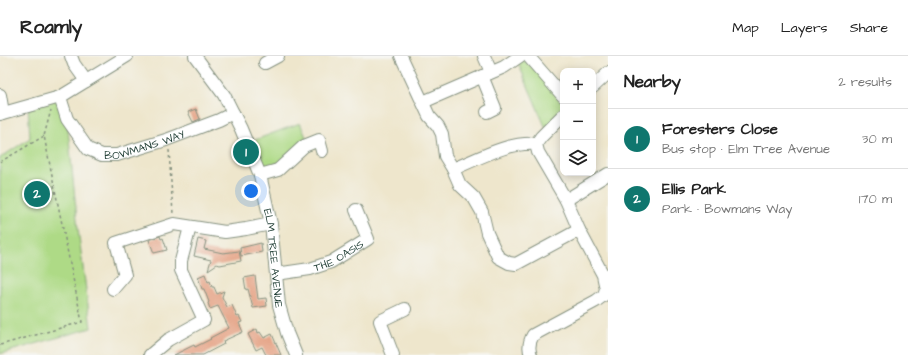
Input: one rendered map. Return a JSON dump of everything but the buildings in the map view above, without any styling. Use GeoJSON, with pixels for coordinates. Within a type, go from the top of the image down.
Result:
{"type":"FeatureCollection","features":[{"type":"Feature","properties":{"kind":"street"},"geometry":{"type":"LineString","coordinates":[[71,56],[74,64],[86,81]]}},
{"type":"Feature","properties":{"kind":"street"},"geometry":{"type":"LineString","coordinates":[[0,95],[1,114],[58,98],[127,56]]}},
{"type":"Feature","properties":{"kind":"street","name":"ELM TREE AVENUE"},"geometry":{"type":"LineString","coordinates":[[195,56],[224,95],[241,129],[260,175],[271,224],[279,305],[287,333],[296,355]]}},
{"type":"Feature","properties":{"kind":"street"},"geometry":{"type":"LineString","coordinates":[[265,63],[276,56]]}},
{"type":"Feature","properties":{"kind":"street"},"geometry":{"type":"LineString","coordinates":[[401,56],[429,116],[438,126],[442,134],[445,156],[454,169],[460,185],[474,198],[482,212],[487,233],[498,257],[509,263],[516,264],[579,230]]}},
{"type":"Feature","properties":{"kind":"street"},"geometry":{"type":"LineString","coordinates":[[484,56],[495,108],[487,112]]}},
{"type":"Feature","properties":{"kind":"street"},"geometry":{"type":"LineString","coordinates":[[423,102],[504,67],[520,56]]}},
{"type":"Feature","properties":{"kind":"street"},"geometry":{"type":"LineString","coordinates":[[528,56],[560,93]]}},
{"type":"Feature","properties":{"kind":"street"},"geometry":{"type":"LineString","coordinates":[[596,84],[608,73]]}},
{"type":"Feature","properties":{"kind":"street","name":"BOWMANS WAY"},"geometry":{"type":"LineString","coordinates":[[58,98],[66,119],[88,149],[102,155],[117,155],[166,140],[219,120],[233,113]]}},
{"type":"Feature","properties":{"kind":"street"},"geometry":{"type":"LineString","coordinates":[[531,355],[529,350],[530,341],[533,335],[604,296],[606,289],[603,275],[579,230],[566,200],[538,152],[536,144],[560,118]]}},
{"type":"Feature","properties":{"kind":"street"},"geometry":{"type":"LineString","coordinates":[[260,175],[278,170],[304,146],[319,140],[322,151]]}},
{"type":"Feature","properties":{"kind":"street"},"geometry":{"type":"LineString","coordinates":[[454,169],[510,146],[536,144]]}},
{"type":"Feature","properties":{"kind":"street"},"geometry":{"type":"LineString","coordinates":[[566,200],[608,174]]}},
{"type":"Feature","properties":{"kind":"street","name":"THE OASIS"},"geometry":{"type":"LineString","coordinates":[[276,274],[310,269],[331,262],[368,239],[356,210]]}},
{"type":"Feature","properties":{"kind":"street"},"geometry":{"type":"LineString","coordinates":[[113,289],[125,275],[116,243],[174,224],[225,232],[271,224]]}},
{"type":"Feature","properties":{"kind":"street"},"geometry":{"type":"LineString","coordinates":[[150,355],[168,340],[204,320],[181,270],[181,261],[190,227]]}},
{"type":"Feature","properties":{"kind":"street"},"geometry":{"type":"LineString","coordinates":[[393,355],[380,321],[405,309]]}},
{"type":"Feature","properties":{"kind":"path"},"geometry":{"type":"LineString","coordinates":[[0,345],[82,322],[44,136],[58,98]]}},
{"type":"Feature","properties":{"kind":"path"},"geometry":{"type":"LineString","coordinates":[[0,162],[44,136]]}},
{"type":"Feature","properties":{"kind":"path"},"geometry":{"type":"LineString","coordinates":[[166,140],[169,146],[174,224]]}},
{"type":"Feature","properties":{"kind":"green space"},"geometry":{"type":"Polygon","coordinates":[[[520,56],[560,92],[560,118],[547,131],[516,58],[520,56]]]}},
{"type":"Feature","properties":{"kind":"green space"},"geometry":{"type":"Polygon","coordinates":[[[60,97],[67,119],[78,229],[91,328],[0,354],[0,158],[30,138],[28,106],[60,97]]]}},
{"type":"Feature","properties":{"kind":"green space"},"geometry":{"type":"Polygon","coordinates":[[[300,123],[306,137],[304,146],[260,175],[247,143],[300,123]]]}},
{"type":"Feature","properties":{"kind":"place","name":"Foresters Close"},"geometry":{"type":"Point","coordinates":[246,152]}},
{"type":"Feature","properties":{"kind":"place","name":"Ellis Park"},"geometry":{"type":"Point","coordinates":[37,194]}}]}
